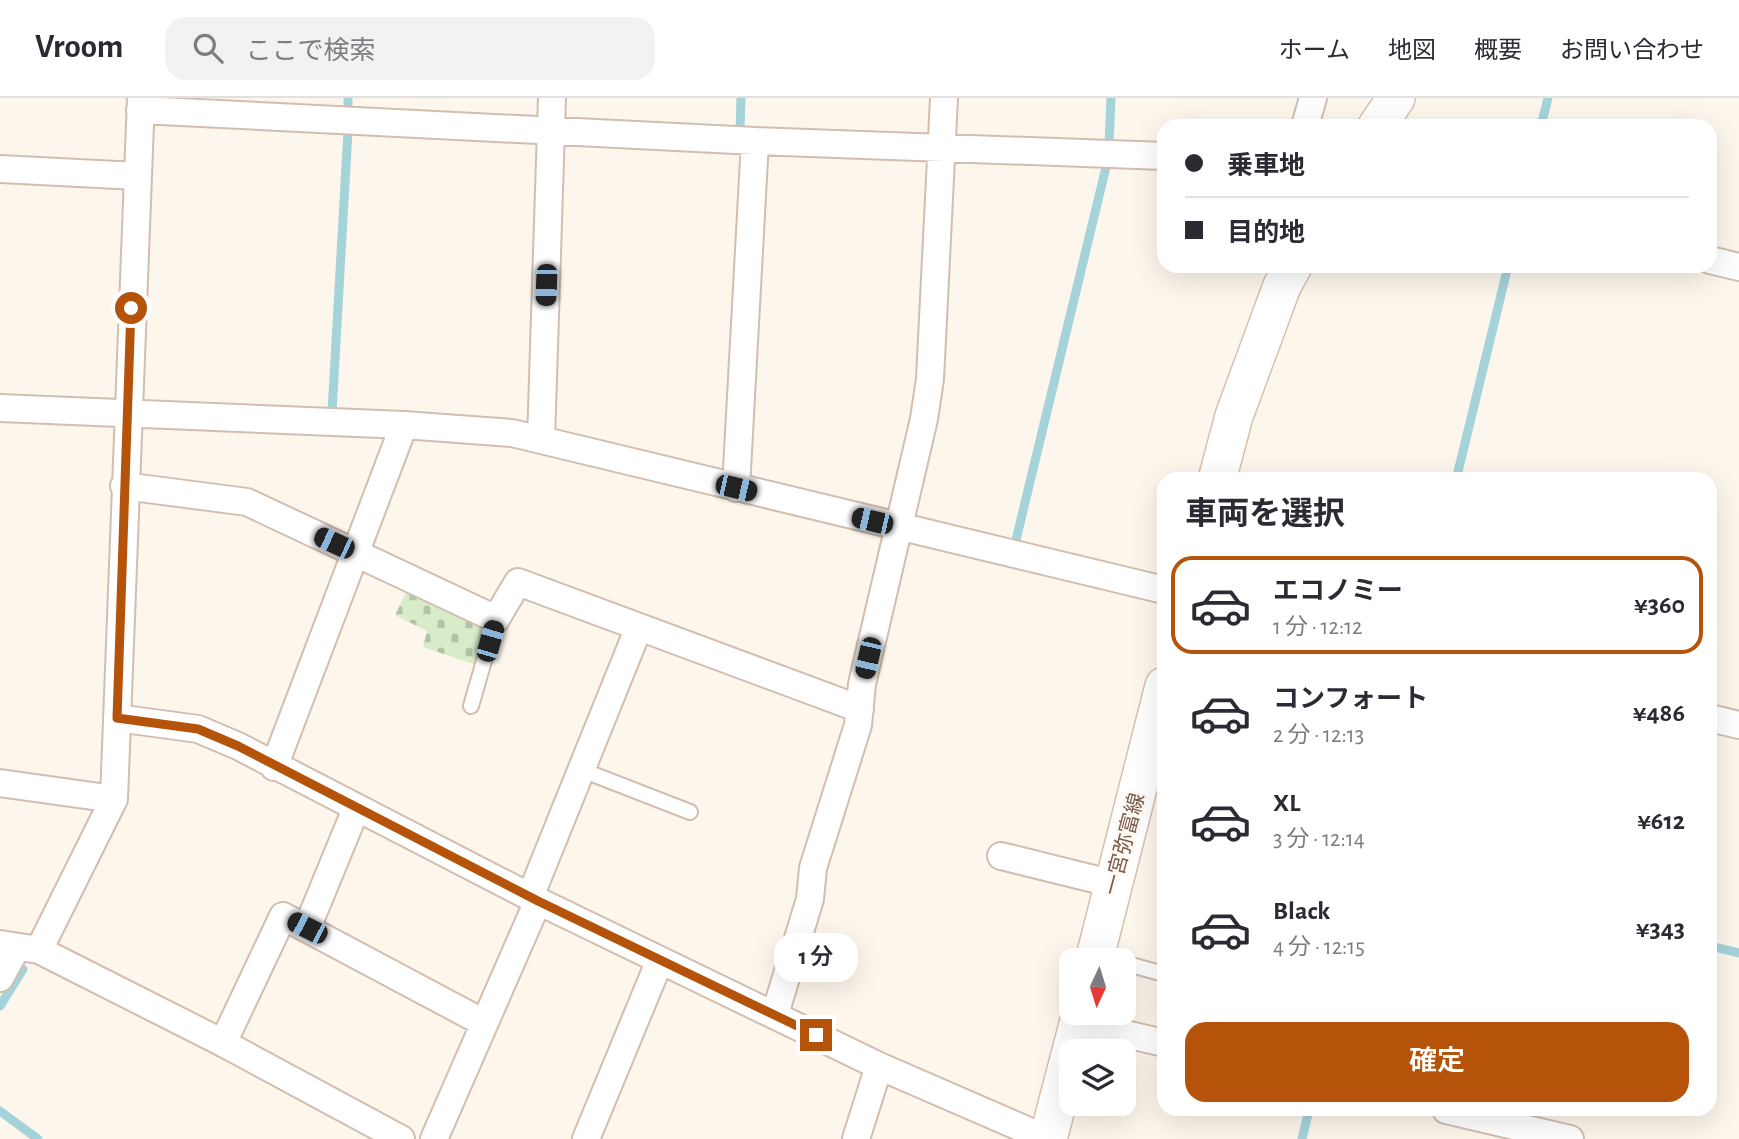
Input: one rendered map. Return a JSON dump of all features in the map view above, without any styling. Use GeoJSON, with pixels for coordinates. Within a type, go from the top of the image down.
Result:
{"type":"FeatureCollection","features":[{"type":"Feature","properties":{"kind":"main road"},"geometry":{"type":"LineString","coordinates":[[1382,119],[1396,98]]}},
{"type":"Feature","properties":{"kind":"main road"},"geometry":{"type":"LineString","coordinates":[[1219,472],[1234,416],[1289,273]]}},
{"type":"Feature","properties":{"kind":"main road","name":"一宮弥富線"},"geometry":{"type":"LineString","coordinates":[[1108,948],[1114,884],[1157,714]]}},
{"type":"Feature","properties":{"kind":"main road"},"geometry":{"type":"LineString","coordinates":[[1048,1139],[1077,1026]]}},
{"type":"Feature","properties":{"kind":"street"},"geometry":{"type":"LineString","coordinates":[[541,440],[552,98]]}},
{"type":"Feature","properties":{"kind":"street"},"geometry":{"type":"LineString","coordinates":[[775,1014],[810,899],[813,868],[858,725],[862,684],[930,379],[944,98]]}},
{"type":"Feature","properties":{"kind":"street"},"geometry":{"type":"LineString","coordinates":[[1307,119],[1313,98]]}},
{"type":"Feature","properties":{"kind":"street"},"geometry":{"type":"LineString","coordinates":[[0,978],[114,799],[126,414],[141,104],[755,141],[1157,156]]}},
{"type":"Feature","properties":{"kind":"street"},"geometry":{"type":"LineString","coordinates":[[736,488],[755,141]]}},
{"type":"Feature","properties":{"kind":"street"},"geometry":{"type":"LineString","coordinates":[[0,169],[137,176]]}},
{"type":"Feature","properties":{"kind":"street"},"geometry":{"type":"LineString","coordinates":[[1717,262],[1739,267]]}},
{"type":"Feature","properties":{"kind":"street"},"geometry":{"type":"LineString","coordinates":[[0,408],[404,425],[512,433],[1157,588]]}},
{"type":"Feature","properties":{"kind":"street"},"geometry":{"type":"LineString","coordinates":[[274,767],[404,425]]}},
{"type":"Feature","properties":{"kind":"street"},"geometry":{"type":"LineString","coordinates":[[124,486],[247,502],[496,619],[518,582],[860,709]]}},
{"type":"Feature","properties":{"kind":"street"},"geometry":{"type":"LineString","coordinates":[[434,1139],[534,899],[639,627]]}},
{"type":"Feature","properties":{"kind":"street"},"geometry":{"type":"LineString","coordinates":[[117,718],[198,729],[238,746],[274,767],[534,899],[879,1066],[1048,1139]]}},
{"type":"Feature","properties":{"kind":"street"},"geometry":{"type":"LineString","coordinates":[[1717,720],[1739,725]]}},
{"type":"Feature","properties":{"kind":"street"},"geometry":{"type":"LineString","coordinates":[[0,783],[114,799]]}},
{"type":"Feature","properties":{"kind":"street"},"geometry":{"type":"LineString","coordinates":[[307,928],[356,809]]}},
{"type":"Feature","properties":{"kind":"street"},"geometry":{"type":"LineString","coordinates":[[1001,856],[1114,884]]}},
{"type":"Feature","properties":{"kind":"street"},"geometry":{"type":"LineString","coordinates":[[223,1043],[283,916],[484,1023]]}},
{"type":"Feature","properties":{"kind":"street"},"geometry":{"type":"LineString","coordinates":[[19,947],[223,1043],[401,1139]]}},
{"type":"Feature","properties":{"kind":"street"},"geometry":{"type":"LineString","coordinates":[[586,1139],[660,960]]}},
{"type":"Feature","properties":{"kind":"street"},"geometry":{"type":"LineString","coordinates":[[1106,1026],[1157,1041]]}},
{"type":"Feature","properties":{"kind":"street"},"geometry":{"type":"LineString","coordinates":[[856,1139],[879,1066]]}},
{"type":"Feature","properties":{"kind":"street"},"geometry":{"type":"LineString","coordinates":[[1472,1116],[1570,1139]]}},
{"type":"Feature","properties":{"kind":"lane"},"geometry":{"type":"LineString","coordinates":[[471,706],[496,619]]}},
{"type":"Feature","properties":{"kind":"lane"},"geometry":{"type":"LineString","coordinates":[[582,770],[690,812]]}},
{"type":"Feature","properties":{"kind":"lane"},"geometry":{"type":"LineString","coordinates":[[1136,967],[1157,972]]}},
{"type":"Feature","properties":{"kind":"green space"},"geometry":{"type":"Polygon","coordinates":[[[409,587],[491,627],[479,666],[423,647],[427,631],[395,615],[409,587]]]}},
{"type":"Feature","properties":{"kind":"waterway"},"geometry":{"type":"LineString","coordinates":[[348,98],[348,112]]}},
{"type":"Feature","properties":{"kind":"waterway"},"geometry":{"type":"LineString","coordinates":[[740,131],[741,98]]}},
{"type":"Feature","properties":{"kind":"waterway"},"geometry":{"type":"LineString","coordinates":[[1109,144],[1111,98]]}},
{"type":"Feature","properties":{"kind":"waterway"},"geometry":{"type":"LineString","coordinates":[[1543,119],[1548,98]]}},
{"type":"Feature","properties":{"kind":"waterway"},"geometry":{"type":"LineString","coordinates":[[332,412],[348,131]]}},
{"type":"Feature","properties":{"kind":"waterway"},"geometry":{"type":"LineString","coordinates":[[1015,544],[1107,163]]}},
{"type":"Feature","properties":{"kind":"waterway"},"geometry":{"type":"LineString","coordinates":[[1458,472],[1506,273]]}},
{"type":"Feature","properties":{"kind":"waterway"},"geometry":{"type":"LineString","coordinates":[[1717,948],[1739,953]]}},
{"type":"Feature","properties":{"kind":"waterway"},"geometry":{"type":"LineString","coordinates":[[0,1006],[23,969]]}},
{"type":"Feature","properties":{"kind":"waterway"},"geometry":{"type":"LineString","coordinates":[[0,1111],[38,1139]]}},
{"type":"Feature","properties":{"kind":"waterway"},"geometry":{"type":"LineString","coordinates":[[1302,1139],[1308,1116]]}},
{"type":"Feature","properties":{"kind":"route"},"geometry":{"type":"LineString","coordinates":[[131,308],[117,718],[198,729],[238,746],[274,767],[538,901],[816,1035]]}}]}
